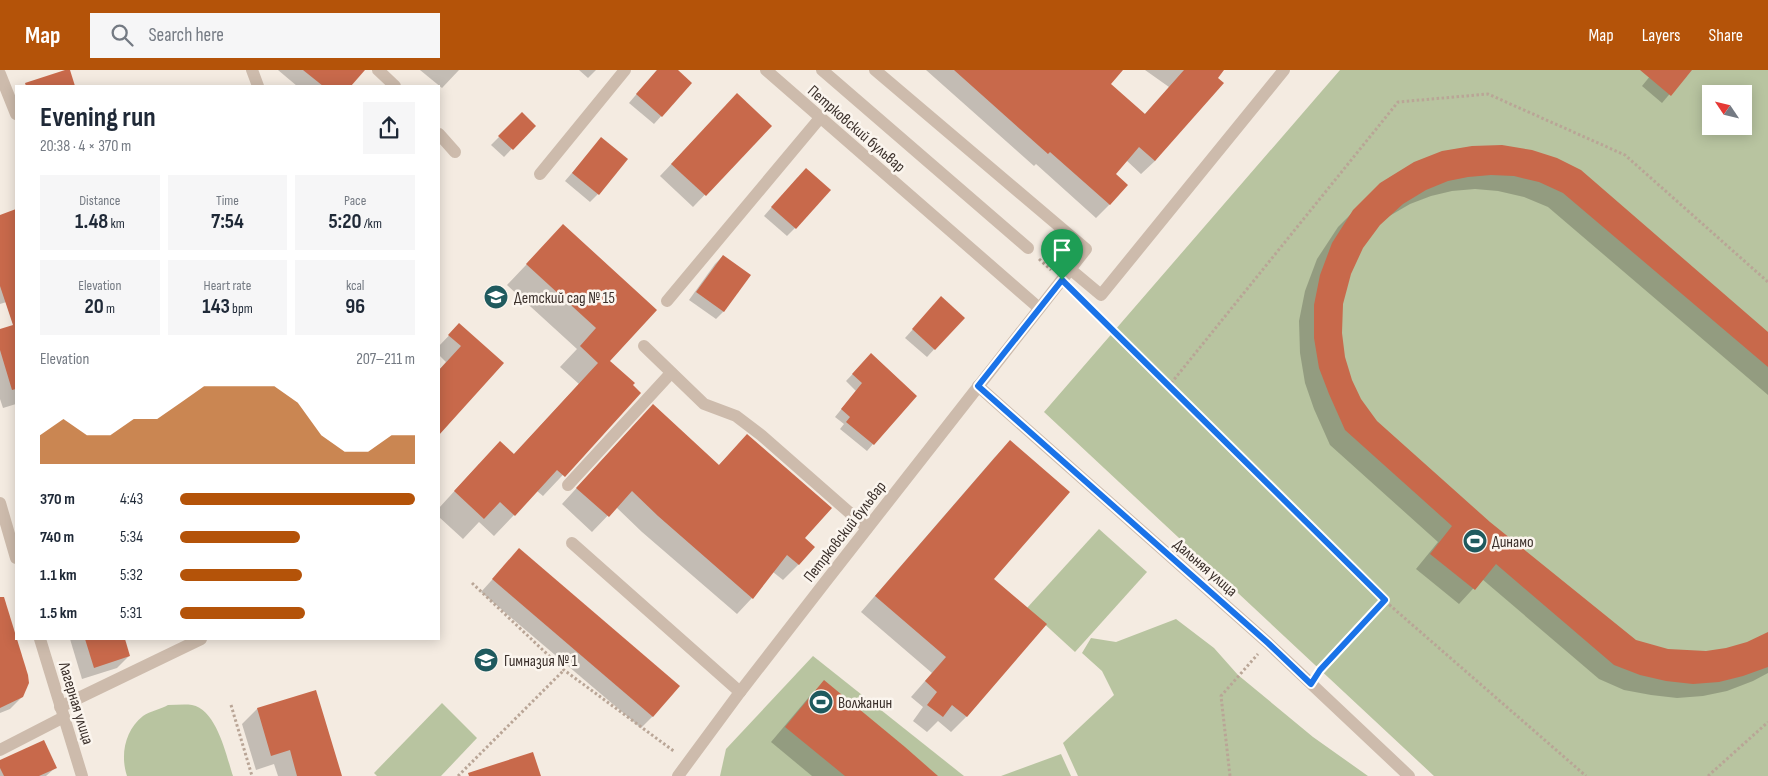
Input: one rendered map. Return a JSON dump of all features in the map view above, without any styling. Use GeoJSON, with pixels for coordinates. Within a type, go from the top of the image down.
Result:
{"type":"FeatureCollection","features":[{"type":"Feature","properties":{"kind":"street"},"geometry":{"type":"LineString","coordinates":[[252,70],[258,85]]}},
{"type":"Feature","properties":{"kind":"street"},"geometry":{"type":"LineString","coordinates":[[378,70],[394,85]]}},
{"type":"Feature","properties":{"kind":"street"},"geometry":{"type":"LineString","coordinates":[[540,174],[625,70]]}},
{"type":"Feature","properties":{"kind":"street","name":"Петрковский бульвар"},"geometry":{"type":"LineString","coordinates":[[766,70],[1039,308]]}},
{"type":"Feature","properties":{"kind":"street"},"geometry":{"type":"LineString","coordinates":[[822,70],[1028,248]]}},
{"type":"Feature","properties":{"kind":"street","name":"Петрковский бульвар"},"geometry":{"type":"LineString","coordinates":[[678,776],[740,692],[1086,249],[875,70]]}},
{"type":"Feature","properties":{"kind":"street"},"geometry":{"type":"LineString","coordinates":[[1070,269],[1101,294],[1284,70]]}},
{"type":"Feature","properties":{"kind":"street"},"geometry":{"type":"LineString","coordinates":[[0,74],[15,112]]}},
{"type":"Feature","properties":{"kind":"street"},"geometry":{"type":"LineString","coordinates":[[667,301],[820,118]]}},
{"type":"Feature","properties":{"kind":"street"},"geometry":{"type":"LineString","coordinates":[[440,135],[455,152]]}},
{"type":"Feature","properties":{"kind":"street"},"geometry":{"type":"LineString","coordinates":[[644,346],[704,404],[736,416],[761,435],[867,528]]}},
{"type":"Feature","properties":{"kind":"street"},"geometry":{"type":"LineString","coordinates":[[568,485],[671,372]]}},
{"type":"Feature","properties":{"kind":"street","name":"Дальняя улица"},"geometry":{"type":"LineString","coordinates":[[978,386],[1268,643],[1409,776]]}},
{"type":"Feature","properties":{"kind":"street"},"geometry":{"type":"LineString","coordinates":[[0,503],[15,555]]}},
{"type":"Feature","properties":{"kind":"street"},"geometry":{"type":"LineString","coordinates":[[572,543],[740,692]]}},
{"type":"Feature","properties":{"kind":"street","name":"Лагерная улица"},"geometry":{"type":"LineString","coordinates":[[40,640],[82,776]]}},
{"type":"Feature","properties":{"kind":"street"},"geometry":{"type":"LineString","coordinates":[[0,750],[62,712],[199,640]]}},
{"type":"Feature","properties":{"kind":"path"},"geometry":{"type":"LineString","coordinates":[[1168,387],[1398,102],[1488,94],[1624,155],[1768,282]]}},
{"type":"Feature","properties":{"kind":"path"},"geometry":{"type":"LineString","coordinates":[[1028,248],[1062,280]]}},
{"type":"Feature","properties":{"kind":"path"},"geometry":{"type":"LineString","coordinates":[[1089,307],[1385,600],[1586,776]]}},
{"type":"Feature","properties":{"kind":"path"},"geometry":{"type":"LineString","coordinates":[[472,583],[564,670],[688,762]]}},
{"type":"Feature","properties":{"kind":"path"},"geometry":{"type":"LineString","coordinates":[[1311,684],[1320,670],[1385,600]]}},
{"type":"Feature","properties":{"kind":"path"},"geometry":{"type":"LineString","coordinates":[[1230,776],[1221,696],[1268,643]]}},
{"type":"Feature","properties":{"kind":"path"},"geometry":{"type":"LineString","coordinates":[[458,776],[564,670]]}},
{"type":"Feature","properties":{"kind":"path"},"geometry":{"type":"LineString","coordinates":[[231,705],[252,776]]}},
{"type":"Feature","properties":{"kind":"path"},"geometry":{"type":"LineString","coordinates":[[1708,776],[1768,722]]}},
{"type":"Feature","properties":{"kind":"green space","name":"Динамо"},"geometry":{"type":"Polygon","coordinates":[[[1340,70],[1768,70],[1768,776],[1434,776],[1044,412],[1340,70]]]}},
{"type":"Feature","properties":{"kind":"green space"},"geometry":{"type":"Polygon","coordinates":[[[1099,529],[1147,572],[1075,652],[1027,608],[1099,529]]]}},
{"type":"Feature","properties":{"kind":"green space"},"geometry":{"type":"Polygon","coordinates":[[[1176,619],[1214,648],[1238,675],[1313,737],[1368,776],[1078,776],[1063,743],[1114,695],[1102,671],[1082,653],[1091,638],[1116,642],[1176,619]]]}},
{"type":"Feature","properties":{"kind":"green space","name":"Волжанин"},"geometry":{"type":"Polygon","coordinates":[[[813,656],[964,776],[720,776],[726,749],[813,656]]]}},
{"type":"Feature","properties":{"kind":"green space"},"geometry":{"type":"Polygon","coordinates":[[[442,703],[477,738],[441,776],[377,776],[374,773],[442,703]]]}},
{"type":"Feature","properties":{"kind":"green space"},"geometry":{"type":"Polygon","coordinates":[[[168,705],[192,705],[208,715],[224,746],[233,776],[127,776],[124,751],[132,728],[143,716],[168,705]]]}},
{"type":"Feature","properties":{"kind":"green space"},"geometry":{"type":"Polygon","coordinates":[[[1061,754],[1071,776],[1001,776],[1061,754]]]}},
{"type":"Feature","properties":{"kind":"building"},"geometry":{"type":"Polygon","coordinates":[[[70,70],[75,85],[26,85],[25,83],[70,70]]]}},
{"type":"Feature","properties":{"kind":"building"},"geometry":{"type":"Polygon","coordinates":[[[303,70],[365,70],[352,85],[322,85],[303,70]]]}},
{"type":"Feature","properties":{"kind":"building"},"geometry":{"type":"Polygon","coordinates":[[[657,70],[678,70],[692,83],[662,117],[636,94],[657,70]]]}},
{"type":"Feature","properties":{"kind":"building"},"geometry":{"type":"Polygon","coordinates":[[[954,70],[1123,70],[1111,84],[1145,114],[1184,70],[1224,70],[1218,78],[1224,83],[1155,161],[1139,147],[1116,174],[1128,185],[1110,205],[1050,152],[1048,154],[954,70]]]}},
{"type":"Feature","properties":{"kind":"building"},"geometry":{"type":"Polygon","coordinates":[[[1640,70],[1692,70],[1671,96],[1640,70]]]}},
{"type":"Feature","properties":{"kind":"building"},"geometry":{"type":"Polygon","coordinates":[[[737,93],[772,126],[706,196],[671,164],[737,93]]]}},
{"type":"Feature","properties":{"kind":"building"},"geometry":{"type":"Polygon","coordinates":[[[522,112],[536,126],[513,150],[498,136],[522,112]]]}},
{"type":"Feature","properties":{"kind":"building"},"geometry":{"type":"Polygon","coordinates":[[[601,137],[628,159],[599,195],[572,173],[601,137]]]}},
{"type":"Feature","properties":{"kind":"building"},"geometry":{"type":"Polygon","coordinates":[[[1502,145],[1532,150],[1557,158],[1581,170],[1768,332],[1768,367],[1563,193],[1539,182],[1514,176],[1491,175],[1448,181],[1426,190],[1403,204],[1380,225],[1363,248],[1351,274],[1343,304],[1342,333],[1345,357],[1352,380],[1361,399],[1377,421],[1490,522],[1636,640],[1668,649],[1706,651],[1747,642],[1768,632],[1768,667],[1719,682],[1693,684],[1666,681],[1640,675],[1614,665],[1496,564],[1475,590],[1430,554],[1452,526],[1345,430],[1319,368],[1314,338],[1314,305],[1320,275],[1332,243],[1353,210],[1380,183],[1414,162],[1442,151],[1472,146],[1502,145]]]}},
{"type":"Feature","properties":{"kind":"building"},"geometry":{"type":"Polygon","coordinates":[[[806,168],[831,190],[796,229],[771,207],[806,168]]]}},
{"type":"Feature","properties":{"kind":"building"},"geometry":{"type":"Polygon","coordinates":[[[15,209],[15,389],[12,390],[0,350],[0,329],[13,325],[0,286],[0,215],[15,209]]]}},
{"type":"Feature","properties":{"kind":"building"},"geometry":{"type":"Polygon","coordinates":[[[563,224],[657,310],[610,361],[635,383],[633,385],[641,393],[565,477],[557,470],[515,516],[500,502],[484,519],[454,491],[500,441],[514,454],[598,363],[580,346],[596,328],[526,264],[563,224]]]}},
{"type":"Feature","properties":{"kind":"building"},"geometry":{"type":"Polygon","coordinates":[[[723,255],[751,275],[724,312],[696,292],[723,255]]]}},
{"type":"Feature","properties":{"kind":"building"},"geometry":{"type":"Polygon","coordinates":[[[941,296],[965,318],[935,350],[912,329],[941,296]]]}},
{"type":"Feature","properties":{"kind":"building"},"geometry":{"type":"Polygon","coordinates":[[[459,323],[504,363],[440,434],[440,369],[461,346],[448,335],[459,323]]]}},
{"type":"Feature","properties":{"kind":"building"},"geometry":{"type":"Polygon","coordinates":[[[871,353],[917,396],[874,445],[846,422],[850,417],[841,409],[862,383],[852,374],[871,353]]]}},
{"type":"Feature","properties":{"kind":"building"},"geometry":{"type":"Polygon","coordinates":[[[653,404],[719,465],[747,434],[832,508],[805,538],[815,547],[799,565],[787,555],[753,599],[632,491],[609,517],[576,488],[653,404]]]}},
{"type":"Feature","properties":{"kind":"building"},"geometry":{"type":"Polygon","coordinates":[[[1010,440],[1070,492],[994,579],[1047,624],[967,717],[952,705],[943,717],[927,705],[937,692],[925,681],[946,657],[875,596],[1010,440]]]}},
{"type":"Feature","properties":{"kind":"building"},"geometry":{"type":"Polygon","coordinates":[[[519,548],[680,686],[653,717],[492,579],[519,548]]]}},
{"type":"Feature","properties":{"kind":"building"},"geometry":{"type":"Polygon","coordinates":[[[0,597],[4,597],[29,683],[23,697],[0,708],[0,597]]]}},
{"type":"Feature","properties":{"kind":"building"},"geometry":{"type":"Polygon","coordinates":[[[85,640],[125,640],[130,656],[94,668],[85,640]]]}},
{"type":"Feature","properties":{"kind":"building"},"geometry":{"type":"Polygon","coordinates":[[[824,680],[938,776],[845,776],[785,727],[824,680]]]}},
{"type":"Feature","properties":{"kind":"building"},"geometry":{"type":"Polygon","coordinates":[[[316,690],[342,776],[297,776],[290,750],[271,756],[257,708],[316,690]]]}},
{"type":"Feature","properties":{"kind":"building"},"geometry":{"type":"Polygon","coordinates":[[[44,740],[57,768],[39,776],[4,776],[0,768],[0,760],[44,740]]]}},
{"type":"Feature","properties":{"kind":"building"},"geometry":{"type":"Polygon","coordinates":[[[533,752],[541,776],[469,776],[468,773],[533,752]]]}},
{"type":"Feature","properties":{"kind":"place","name":"Детский сад № 15"},"geometry":{"type":"Point","coordinates":[496,297]}},
{"type":"Feature","properties":{"kind":"place","name":"Динамо"},"geometry":{"type":"Point","coordinates":[1475,541]}},
{"type":"Feature","properties":{"kind":"place","name":"Гимназия № 1"},"geometry":{"type":"Point","coordinates":[486,660]}},
{"type":"Feature","properties":{"kind":"place","name":"Волжанин"},"geometry":{"type":"Point","coordinates":[821,702]}},
{"type":"Feature","properties":{"kind":"route"},"geometry":{"type":"LineString","coordinates":[[1062,280],[1385,600],[1320,670],[1311,684],[1268,643],[978,386],[1062,280]]}}]}
